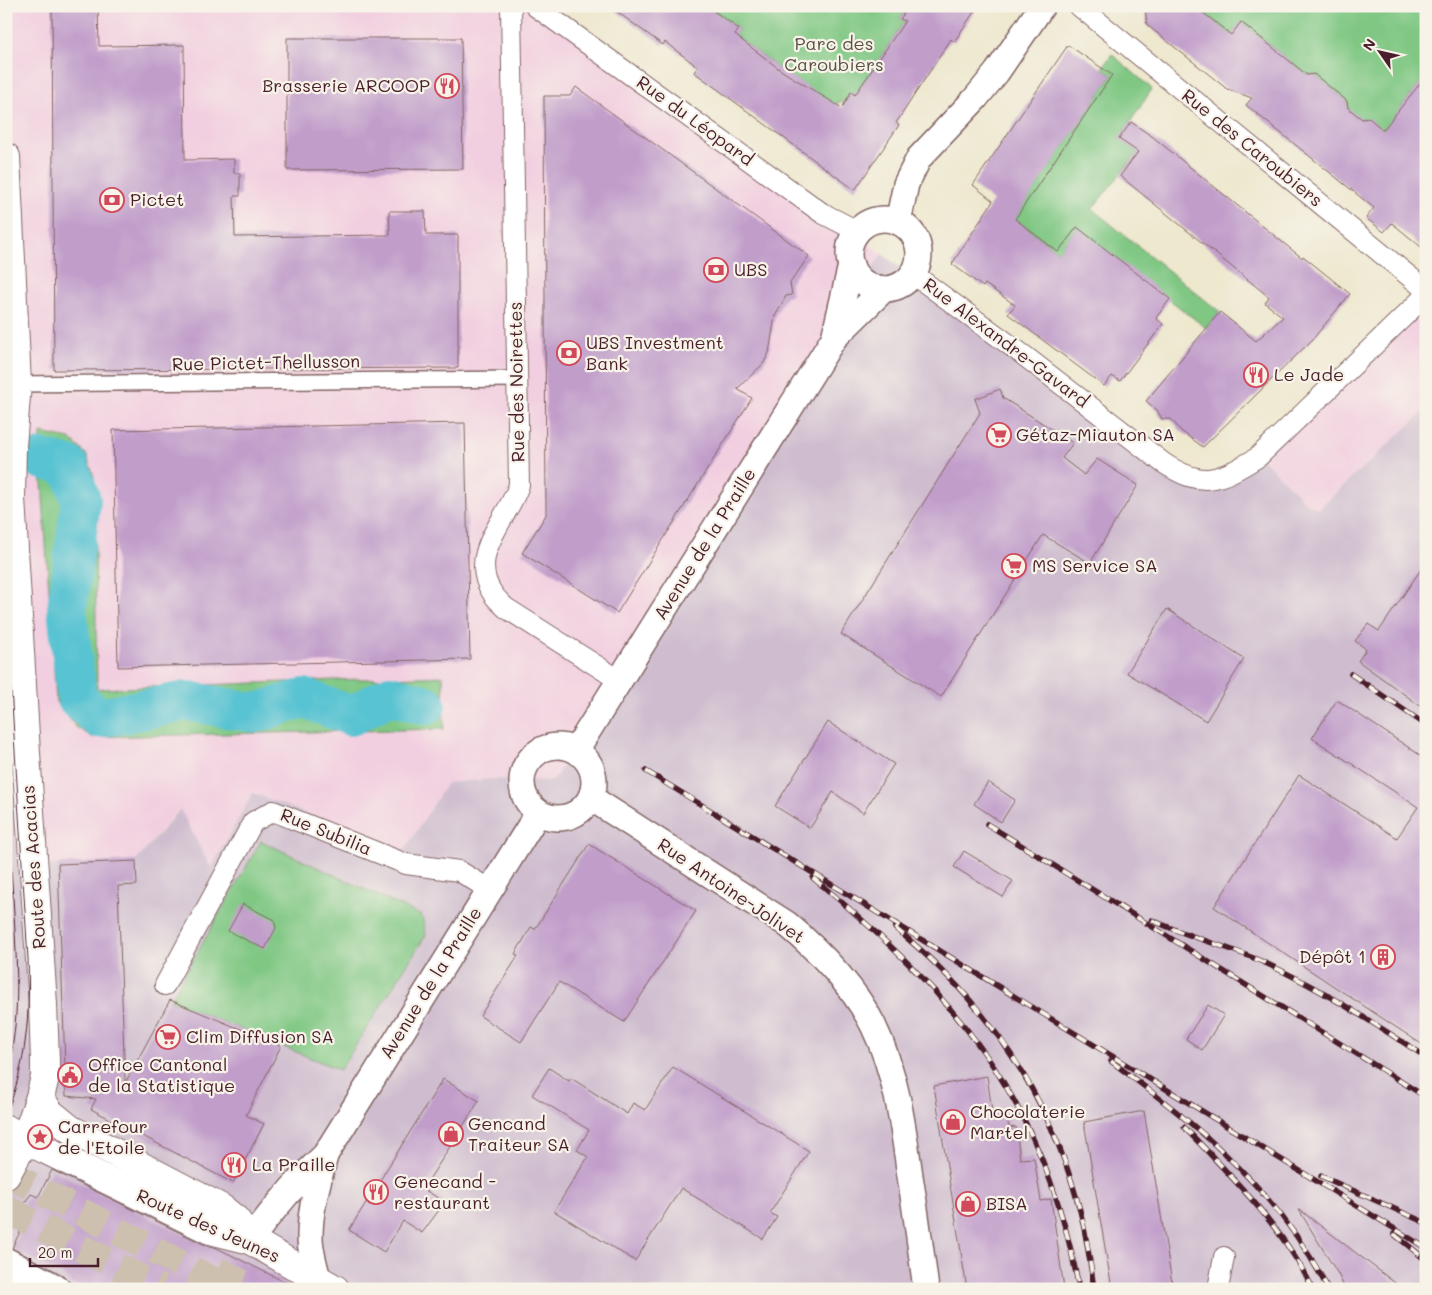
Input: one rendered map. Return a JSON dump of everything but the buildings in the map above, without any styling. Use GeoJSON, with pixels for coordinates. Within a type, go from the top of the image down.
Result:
{"type":"FeatureCollection","features":[{"type":"Feature","properties":{"kind":"main road","name":"Route des Acacias"},"geometry":{"type":"LineString","coordinates":[[6,157],[18,221],[17,384],[12,446],[11,498],[26,753],[44,1004],[44,1077],[40,1097]]}},
{"type":"Feature","properties":{"kind":"main road"},"geometry":{"type":"LineString","coordinates":[[6,1175],[15,1134],[40,1097],[49,1112],[70,1129],[221,1208],[236,1220],[245,1249]]}},
{"type":"Feature","properties":{"kind":"main road","name":"Route des Jeunes"},"geometry":{"type":"LineString","coordinates":[[15,1134],[245,1249],[327,1283]]}},
{"type":"Feature","properties":{"kind":"main road"},"geometry":{"type":"LineString","coordinates":[[10,1268],[56,1289]]}},
{"type":"Feature","properties":{"kind":"street","name":"Rue des Noirettes"},"geometry":{"type":"LineString","coordinates":[[511,6],[519,485],[514,499],[486,548],[483,566],[486,581],[493,595],[506,608],[619,680]]}},
{"type":"Feature","properties":{"kind":"street","name":"Rue du Léopard"},"geometry":{"type":"LineString","coordinates":[[535,6],[822,213],[857,231]]}},
{"type":"Feature","properties":{"kind":"street"},"geometry":{"type":"LineString","coordinates":[[898,222],[906,184],[919,158],[992,78],[1042,6]]}},
{"type":"Feature","properties":{"kind":"street","name":"Rue des Caroubiers"},"geometry":{"type":"LineString","coordinates":[[1079,6],[1426,290]]}},
{"type":"Feature","properties":{"kind":"street"},"geometry":{"type":"LineString","coordinates":[[887,219],[898,222],[910,230],[917,243],[919,255],[917,265],[913,274],[904,282],[884,289],[875,288],[857,276],[851,264],[849,253],[851,241],[857,231],[874,220],[887,219]]}},
{"type":"Feature","properties":{"kind":"street","name":"Avenue de la Praille"},"geometry":{"type":"LineString","coordinates":[[834,338],[851,264]]}},
{"type":"Feature","properties":{"kind":"street","name":"Rue Alexandre-Gavard"},"geometry":{"type":"LineString","coordinates":[[913,274],[1022,354],[1162,462],[1178,473],[1202,480],[1225,477],[1258,458],[1426,295]]}},
{"type":"Feature","properties":{"kind":"street","name":"Avenue de la Praille"},"geometry":{"type":"LineString","coordinates":[[576,750],[834,338],[884,289]]}},
{"type":"Feature","properties":{"kind":"street","name":"Rue Pictet-Thellusson"},"geometry":{"type":"LineString","coordinates":[[17,384],[516,379]]}},
{"type":"Feature","properties":{"kind":"street"},"geometry":{"type":"LineString","coordinates":[[559,746],[576,750],[585,758],[594,776],[591,798],[584,808],[570,816],[554,818],[538,813],[524,796],[522,779],[524,768],[539,751],[549,747],[559,746]]}},
{"type":"Feature","properties":{"kind":"street","name":"Rue Antoine-Jolivet"},"geometry":{"type":"LineString","coordinates":[[591,798],[787,924],[833,968],[862,1008],[872,1024],[887,1059],[902,1117],[926,1289]]}},
{"type":"Feature","properties":{"kind":"street","name":"Rue Subilia"},"geometry":{"type":"LineString","coordinates":[[165,985],[253,822],[274,810],[406,864],[459,871],[490,890]]}},
{"type":"Feature","properties":{"kind":"street","name":"Avenue de la Praille"},"geometry":{"type":"LineString","coordinates":[[245,1249],[268,1215],[326,1154],[538,813]]}},
{"type":"Feature","properties":{"kind":"street","name":"Avenue de la Praille"},"geometry":{"type":"LineString","coordinates":[[326,1154],[315,1193],[310,1235],[311,1252],[327,1283]]}},
{"type":"Feature","properties":{"kind":"street"},"geometry":{"type":"LineString","coordinates":[[1218,1289],[1224,1257]]}},
{"type":"Feature","properties":{"kind":"shaded area"},"geometry":{"type":"Polygon","coordinates":[[[6,6],[545,6],[882,254],[553,781],[491,779],[447,783],[404,851],[253,793],[211,868],[179,809],[136,861],[17,867],[6,689],[6,6]]]}},
{"type":"Feature","properties":{"kind":"shaded area"},"geometry":{"type":"Polygon","coordinates":[[[882,254],[1177,471],[1211,476],[1259,455],[1307,504],[1318,509],[1426,410],[1426,1289],[14,1289],[6,1285],[6,689],[17,867],[136,861],[180,809],[211,868],[253,793],[404,851],[447,783],[491,779],[553,781],[882,254]]]}},
{"type":"Feature","properties":{"kind":"shaded area"},"geometry":{"type":"Polygon","coordinates":[[[1426,293],[1426,410],[1318,509],[1307,504],[1259,455],[1426,293]]]}},
{"type":"Feature","properties":{"kind":"green space","name":"Parc des Caroubiers"},"geometry":{"type":"Polygon","coordinates":[[[707,6],[909,6],[900,18],[905,21],[855,95],[851,93],[846,101],[833,104],[782,71],[735,35],[739,29],[707,6]]]}},
{"type":"Feature","properties":{"kind":"green space"},"geometry":{"type":"Polygon","coordinates":[[[1195,6],[1426,6],[1426,84],[1422,81],[1383,130],[1369,119],[1362,119],[1348,109],[1347,101],[1314,74],[1307,75],[1241,22],[1231,35],[1195,6]]]}},
{"type":"Feature","properties":{"kind":"green space"},"geometry":{"type":"Polygon","coordinates":[[[1112,54],[1152,89],[1119,139],[1138,152],[1092,209],[1220,312],[1206,328],[1077,228],[1058,252],[1015,218],[1112,75],[1102,68],[1112,54]]]}},
{"type":"Feature","properties":{"kind":"green space"},"geometry":{"type":"Polygon","coordinates":[[[41,433],[70,439],[86,454],[94,476],[97,689],[443,676],[444,729],[92,737],[76,727],[56,702],[42,482],[41,433]]]}},
{"type":"Feature","properties":{"kind":"green space"},"geometry":{"type":"Polygon","coordinates":[[[261,841],[422,916],[426,935],[340,1070],[170,1000],[261,841]]]}},
{"type":"Feature","properties":{"kind":"waterway"},"geometry":{"type":"LineString","coordinates":[[41,459],[69,466],[81,500],[67,609],[77,699],[99,718],[187,701],[256,713],[304,698],[351,716],[390,695],[426,705]]}},
{"type":"Feature","properties":{"kind":"tunnel"},"geometry":{"type":"LineString","coordinates":[[6,1173],[229,1289]]}},
{"type":"Feature","properties":{"kind":"tunnel"},"geometry":{"type":"LineString","coordinates":[[6,1209],[161,1289]]}},
{"type":"Feature","properties":{"kind":"tunnel"},"geometry":{"type":"LineString","coordinates":[[223,1289],[239,1259]]}},
{"type":"Feature","properties":{"kind":"tram line"},"geometry":{"type":"LineString","coordinates":[[6,608],[28,959],[26,1038],[19,1076],[6,1114]]}},
{"type":"Feature","properties":{"kind":"tram line"},"geometry":{"type":"LineString","coordinates":[[6,795],[14,913],[17,995],[14,1035],[6,1077]]}},
{"type":"Feature","properties":{"kind":"railway"},"geometry":{"type":"LineString","coordinates":[[1351,674],[1426,725]]}},
{"type":"Feature","properties":{"kind":"railway"},"geometry":{"type":"LineString","coordinates":[[646,771],[1426,1248]]}},
{"type":"Feature","properties":{"kind":"railway"},"geometry":{"type":"LineString","coordinates":[[987,824],[1426,1097]]}},
{"type":"Feature","properties":{"kind":"railway"},"geometry":{"type":"LineString","coordinates":[[813,878],[882,938],[925,981],[965,1027],[1001,1078],[1017,1106],[1044,1165],[1065,1226],[1079,1289]]}},
{"type":"Feature","properties":{"kind":"railway"},"geometry":{"type":"LineString","coordinates":[[1152,920],[1249,956],[1284,972],[1346,1006],[1426,1057]]}},
{"type":"Feature","properties":{"kind":"railway"},"geometry":{"type":"LineString","coordinates":[[895,928],[927,956],[984,1017],[1009,1050],[1030,1086],[1049,1123],[1065,1162],[1078,1203],[1086,1235],[1094,1289]]}},
{"type":"Feature","properties":{"kind":"railway"},"geometry":{"type":"LineString","coordinates":[[1111,1061],[1185,1118],[1213,1142],[1256,1185],[1296,1235],[1328,1289]]}},
{"type":"Feature","properties":{"kind":"railway"},"geometry":{"type":"LineString","coordinates":[[1184,1127],[1238,1184],[1271,1223],[1287,1244],[1313,1289]]}},
{"type":"Feature","properties":{"kind":"railway"},"geometry":{"type":"LineString","coordinates":[[1321,1176],[1426,1223]]}},
{"type":"Feature","properties":{"kind":"railway"},"geometry":{"type":"LineString","coordinates":[[1394,1234],[1426,1260]]}},
{"type":"Feature","properties":{"kind":"place","name":"Brasserie ARCOOP"},"geometry":{"type":"Point","coordinates":[447,86]}},
{"type":"Feature","properties":{"kind":"place","name":"Pictet"},"geometry":{"type":"Point","coordinates":[112,200]}},
{"type":"Feature","properties":{"kind":"place","name":"UBS"},"geometry":{"type":"Point","coordinates":[716,270]}},
{"type":"Feature","properties":{"kind":"place","name":"UBS Investment Bank"},"geometry":{"type":"Point","coordinates":[569,353]}},
{"type":"Feature","properties":{"kind":"place","name":"Le Jade"},"geometry":{"type":"Point","coordinates":[1256,375]}},
{"type":"Feature","properties":{"kind":"place","name":"Gétaz-Miauton SA"},"geometry":{"type":"Point","coordinates":[999,435]}},
{"type":"Feature","properties":{"kind":"place","name":"MS Service SA"},"geometry":{"type":"Point","coordinates":[1014,566]}},
{"type":"Feature","properties":{"kind":"place","name":"Dépôt 1"},"geometry":{"type":"Point","coordinates":[1383,957]}},
{"type":"Feature","properties":{"kind":"place","name":"Clim Diffusion SA"},"geometry":{"type":"Point","coordinates":[168,1037]}},
{"type":"Feature","properties":{"kind":"place","name":"Office Cantonal de la Statistique"},"geometry":{"type":"Point","coordinates":[70,1075]}},
{"type":"Feature","properties":{"kind":"place","name":"Chocolaterie Martel"},"geometry":{"type":"Point","coordinates":[953,1122]}},
{"type":"Feature","properties":{"kind":"place","name":"Gencand Traiteur SA"},"geometry":{"type":"Point","coordinates":[451,1134]}},
{"type":"Feature","properties":{"kind":"place","name":"Carrefour de l'Etoile"},"geometry":{"type":"Point","coordinates":[40,1137]}},
{"type":"Feature","properties":{"kind":"place","name":"La Praille"},"geometry":{"type":"Point","coordinates":[234,1165]}},
{"type":"Feature","properties":{"kind":"place","name":"Genecand - restaurant"},"geometry":{"type":"Point","coordinates":[376,1192]}},
{"type":"Feature","properties":{"kind":"place","name":"BISA"},"geometry":{"type":"Point","coordinates":[968,1204]}}]}
